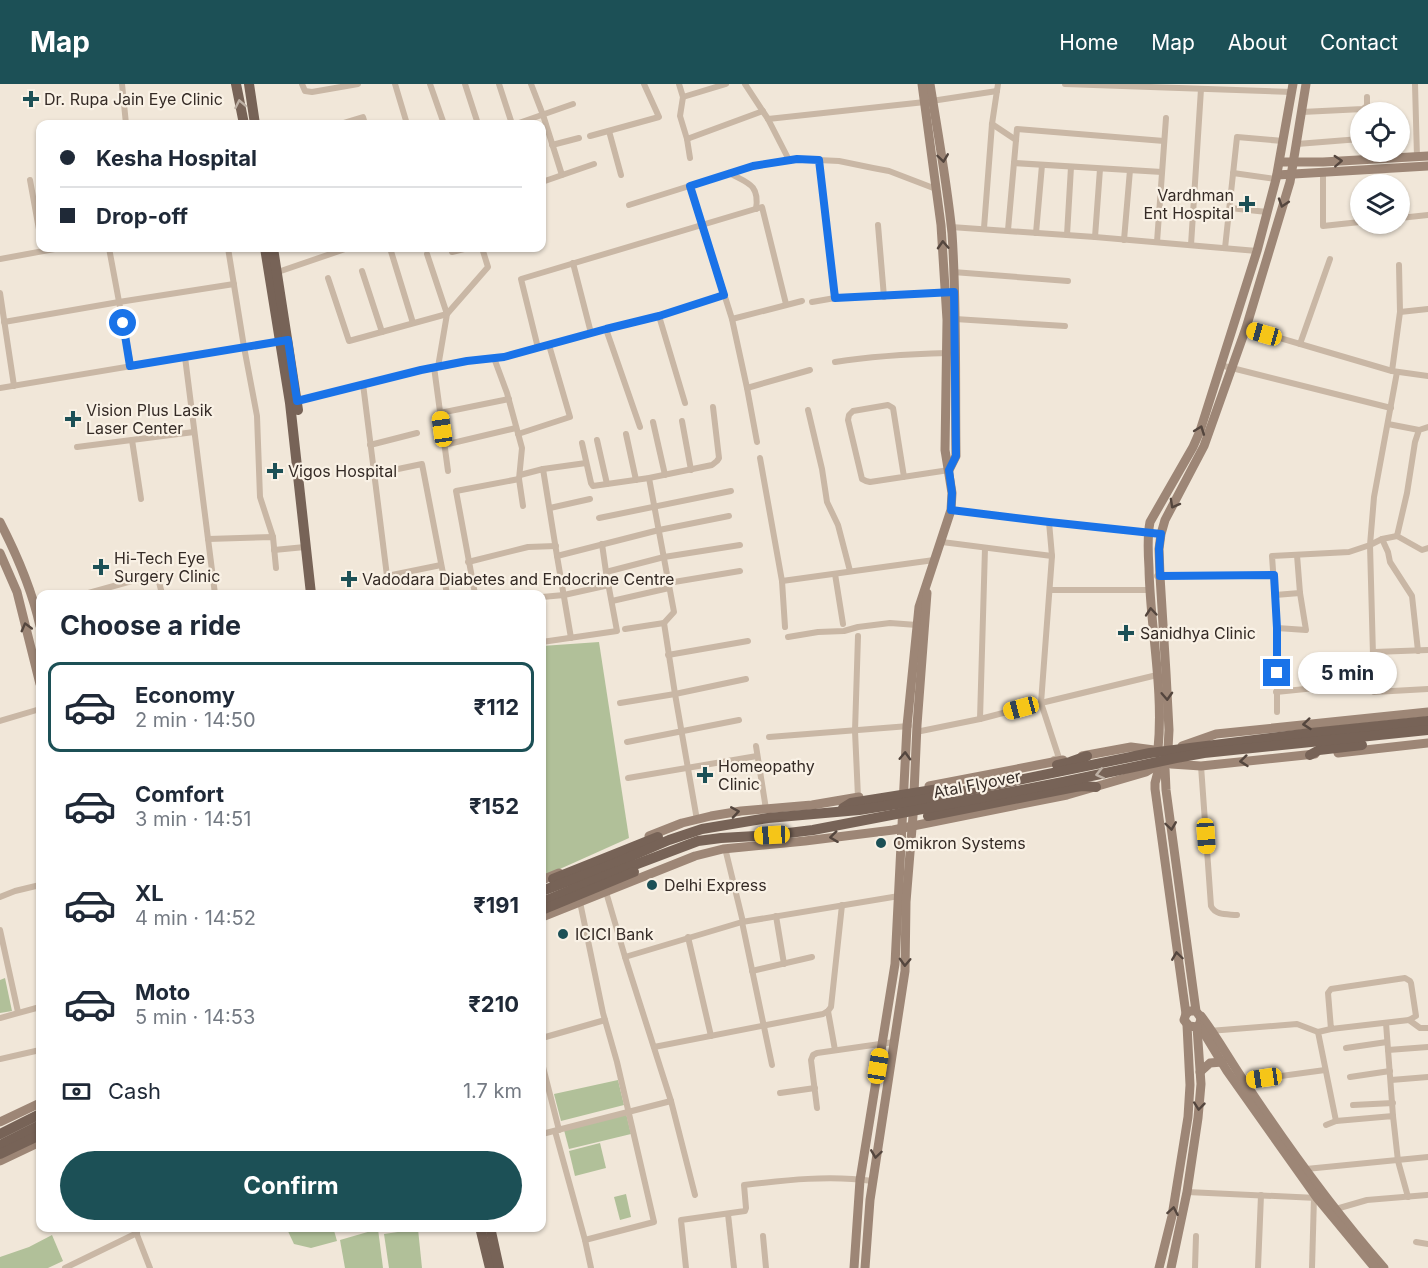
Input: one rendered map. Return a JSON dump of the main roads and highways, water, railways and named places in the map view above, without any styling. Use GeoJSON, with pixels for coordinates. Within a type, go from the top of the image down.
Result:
{"type":"FeatureCollection","features":[{"type":"Feature","properties":{"kind":"main road"},"geometry":{"type":"LineString","coordinates":[[236,84],[243,120]]}},
{"type":"Feature","properties":{"kind":"main road"},"geometry":{"type":"LineString","coordinates":[[249,84],[254,120]]}},
{"type":"Feature","properties":{"kind":"main road"},"geometry":{"type":"LineString","coordinates":[[266,252],[273,274],[284,340],[316,590]]}},
{"type":"Feature","properties":{"kind":"main road"},"geometry":{"type":"LineString","coordinates":[[273,252],[273,274]]}},
{"type":"Feature","properties":{"kind":"main road"},"geometry":{"type":"LineString","coordinates":[[293,402],[310,590]]}},
{"type":"Feature","properties":{"kind":"main road","name":"Atal Flyover"},"geometry":{"type":"LineString","coordinates":[[546,889],[669,840],[716,826],[768,818],[859,810],[916,801],[1150,753],[1428,721]]}},
{"type":"Feature","properties":{"kind":"main road","name":"Atal Flyover"},"geometry":{"type":"LineString","coordinates":[[546,900],[698,842],[845,825],[1204,753],[1428,730]]}},
{"type":"Feature","properties":{"kind":"main road"},"geometry":{"type":"LineString","coordinates":[[1314,753],[1428,737]]}},
{"type":"Feature","properties":{"kind":"main road"},"geometry":{"type":"LineString","coordinates":[[838,812],[851,803],[966,785],[1065,764],[1087,756]]}},
{"type":"Feature","properties":{"kind":"main road"},"geometry":{"type":"LineString","coordinates":[[845,825],[853,828],[1074,787],[1096,787]]}},
{"type":"Feature","properties":{"kind":"main road"},"geometry":{"type":"LineString","coordinates":[[546,880],[673,831],[698,824],[716,826]]}},
{"type":"Feature","properties":{"kind":"main road"},"geometry":{"type":"LineString","coordinates":[[546,908],[656,863],[711,844],[720,838]]}},
{"type":"Feature","properties":{"kind":"main road"},"geometry":{"type":"LineString","coordinates":[[0,1128],[36,1110]]}},
{"type":"Feature","properties":{"kind":"main road"},"geometry":{"type":"LineString","coordinates":[[0,1134],[36,1116]]}},
{"type":"Feature","properties":{"kind":"main road"},"geometry":{"type":"LineString","coordinates":[[0,1144],[36,1127]]}},
{"type":"Feature","properties":{"kind":"main road"},"geometry":{"type":"LineString","coordinates":[[0,1154],[36,1137]]}},
{"type":"Feature","properties":{"kind":"main road"},"geometry":{"type":"LineString","coordinates":[[481,1232],[490,1268]]}},
{"type":"Feature","properties":{"kind":"main road"},"geometry":{"type":"LineString","coordinates":[[491,1232],[499,1268]]}},
{"type":"Feature","properties":{"kind":"place","name":"Dr. Rupa Jain Eye Clinic"},"geometry":{"type":"Point","coordinates":[31,99]}},
{"type":"Feature","properties":{"kind":"place","name":"Vardhman Ent Hospital"},"geometry":{"type":"Point","coordinates":[1247,204]}},
{"type":"Feature","properties":{"kind":"place","name":"Vision Plus Lasik Laser Center"},"geometry":{"type":"Point","coordinates":[73,419]}},
{"type":"Feature","properties":{"kind":"place","name":"Vigos Hospital"},"geometry":{"type":"Point","coordinates":[275,471]}},
{"type":"Feature","properties":{"kind":"place","name":"Hi-Tech Eye Surgery Clinic"},"geometry":{"type":"Point","coordinates":[101,567]}},
{"type":"Feature","properties":{"kind":"place","name":"Vadodara Diabetes and Endocrine Centre"},"geometry":{"type":"Point","coordinates":[349,579]}},
{"type":"Feature","properties":{"kind":"place","name":"Sanidhya Clinic"},"geometry":{"type":"Point","coordinates":[1126,633]}},
{"type":"Feature","properties":{"kind":"place","name":"Homeopathy Clinic"},"geometry":{"type":"Point","coordinates":[705,775]}},
{"type":"Feature","properties":{"kind":"place","name":"Omikron Systems"},"geometry":{"type":"Point","coordinates":[881,843]}},
{"type":"Feature","properties":{"kind":"place","name":"Delhi Express"},"geometry":{"type":"Point","coordinates":[652,885]}},
{"type":"Feature","properties":{"kind":"place","name":"ICICI Bank"},"geometry":{"type":"Point","coordinates":[563,934]}}]}
